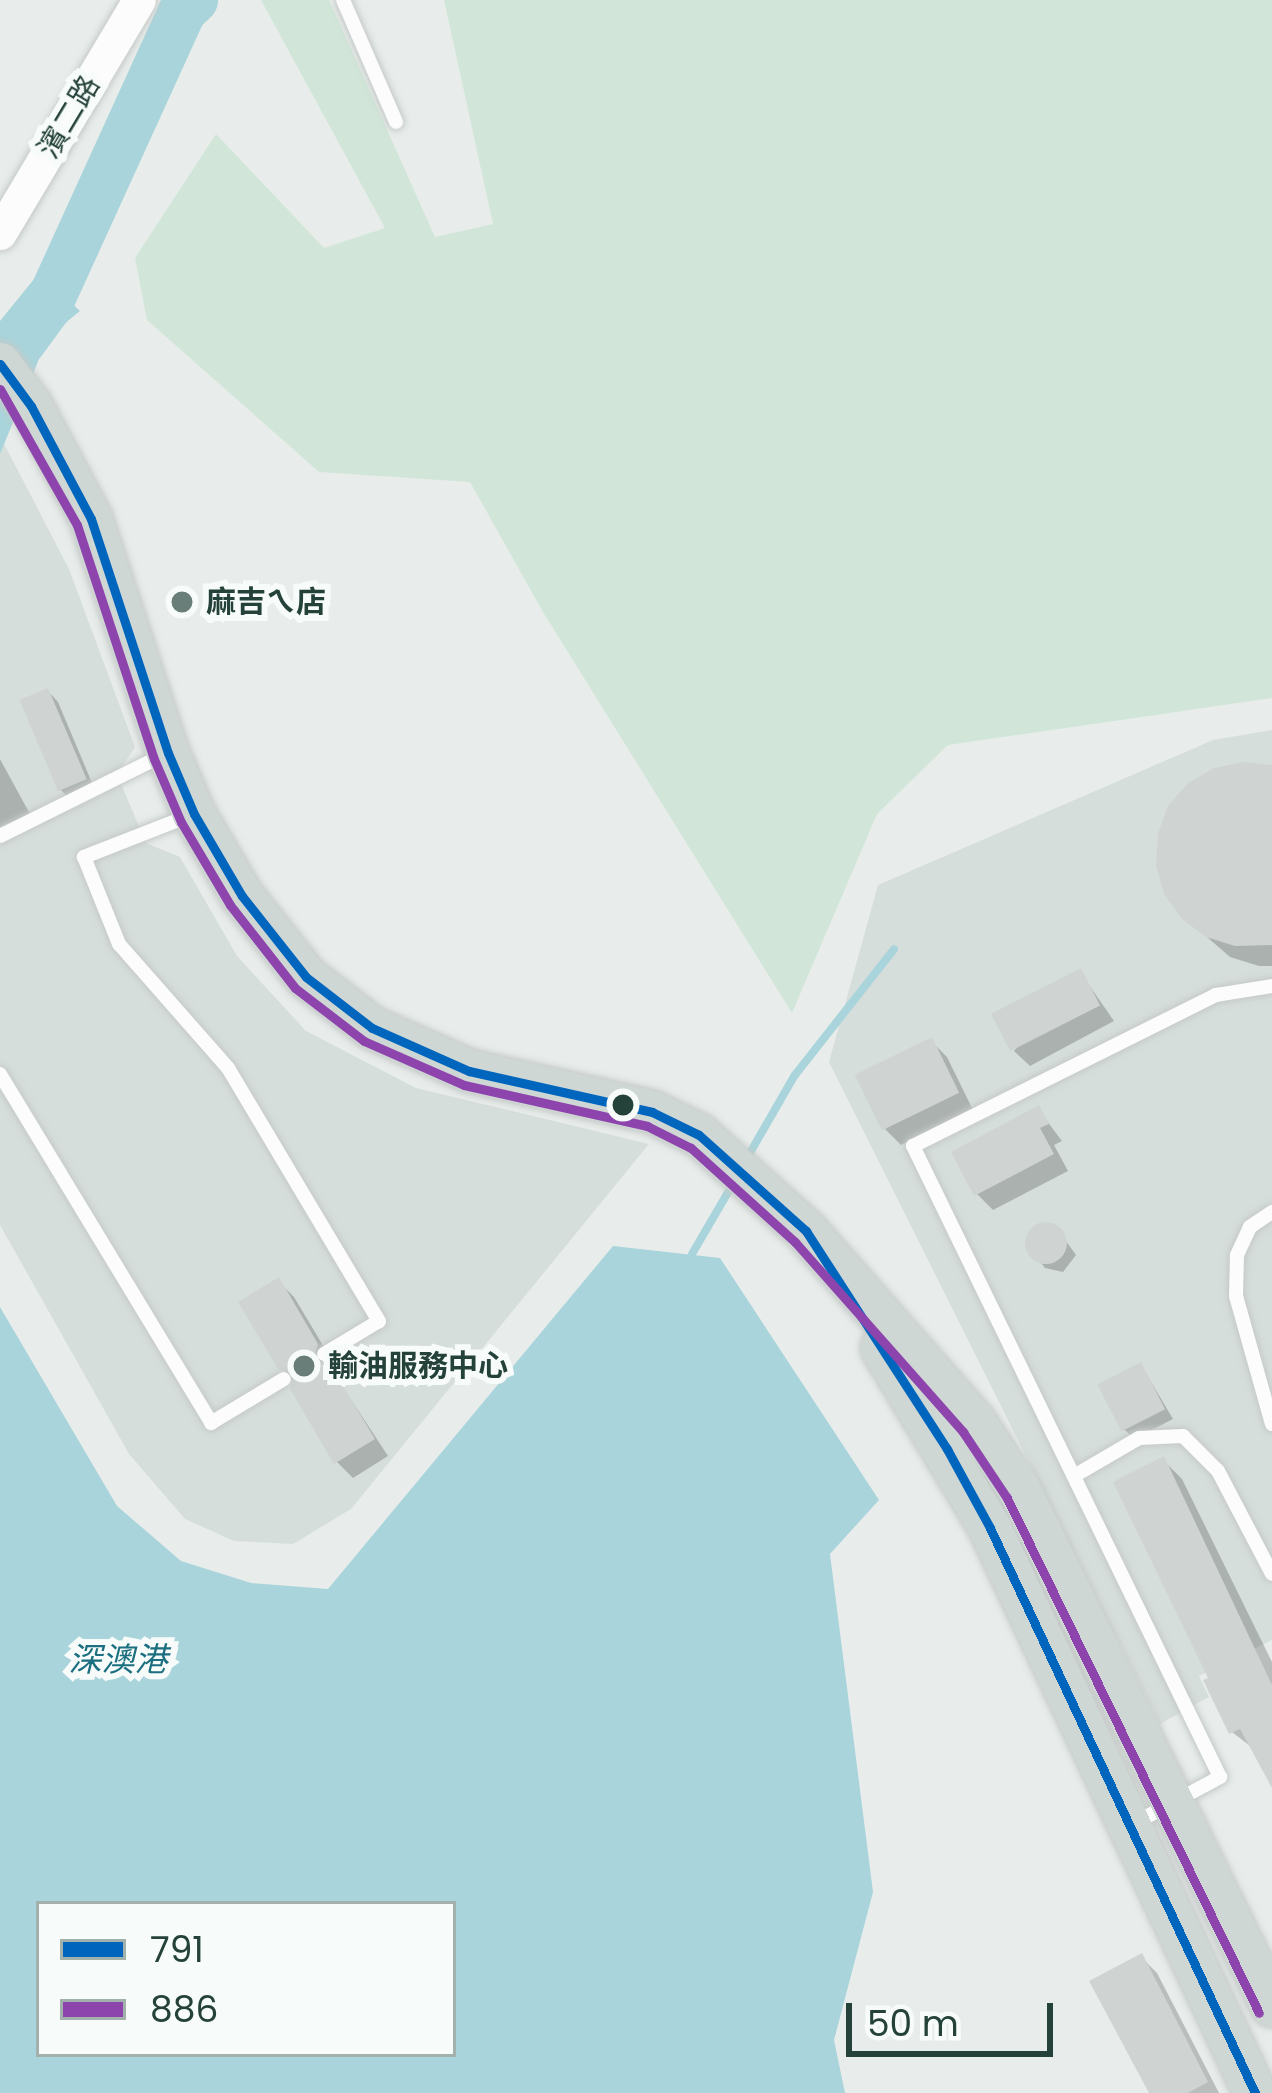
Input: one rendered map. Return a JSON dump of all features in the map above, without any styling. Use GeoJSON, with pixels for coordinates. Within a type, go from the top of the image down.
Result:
{"type":"FeatureCollection","features":[{"type":"Feature","properties":{"kind":"main road"},"geometry":{"type":"LineString","coordinates":[[0,364],[31,406],[91,519],[168,753],[194,814],[242,896],[306,977],[371,1028],[469,1071],[652,1112],[699,1135],[806,1231],[975,1423],[1009,1474],[1060,1564],[1272,2006]]}},
{"type":"Feature","properties":{"kind":"main road"},"geometry":{"type":"LineString","coordinates":[[806,1231],[980,1508],[1255,2093]]}},
{"type":"Feature","properties":{"kind":"street","name":"濱二路"},"geometry":{"type":"LineString","coordinates":[[0,233],[139,0]]}},
{"type":"Feature","properties":{"kind":"lane"},"geometry":{"type":"LineString","coordinates":[[343,0],[396,122]]}},
{"type":"Feature","properties":{"kind":"lane"},"geometry":{"type":"LineString","coordinates":[[0,836],[168,753]]}},
{"type":"Feature","properties":{"kind":"lane"},"geometry":{"type":"LineString","coordinates":[[194,814],[84,857],[119,944],[228,1067],[379,1321],[324,1354]]}},
{"type":"Feature","properties":{"kind":"lane"},"geometry":{"type":"LineString","coordinates":[[1130,1825],[1220,1777],[913,1146],[1216,995],[1272,986]]}},
{"type":"Feature","properties":{"kind":"lane"},"geometry":{"type":"LineString","coordinates":[[0,1074],[211,1423],[284,1378]]}},
{"type":"Feature","properties":{"kind":"lane"},"geometry":{"type":"LineString","coordinates":[[1272,1212],[1250,1227],[1238,1255],[1236,1296],[1272,1424]]}},
{"type":"Feature","properties":{"kind":"lane"},"geometry":{"type":"LineString","coordinates":[[1074,1477],[1139,1438],[1184,1436],[1219,1471],[1272,1574]]}},
{"type":"Feature","properties":{"kind":"shaded area"},"geometry":{"type":"Polygon","coordinates":[[[0,436],[69,569],[135,747],[117,774],[146,843],[180,857],[237,956],[306,1031],[416,1088],[649,1144],[351,1509],[293,1544],[234,1541],[185,1519],[129,1454],[0,1225],[0,436]]]}},
{"type":"Feature","properties":{"kind":"shaded area"},"geometry":{"type":"Polygon","coordinates":[[[1272,730],[1272,1640],[1199,1676],[1209,1697],[1160,1724],[829,1062],[878,885],[1213,740],[1272,730]]]}},
{"type":"Feature","properties":{"kind":"green space"},"geometry":{"type":"Polygon","coordinates":[[[261,0],[329,0],[435,237],[493,224],[444,0],[1272,0],[1272,698],[948,745],[877,814],[792,1013],[543,612],[470,482],[319,472],[147,320],[135,258],[216,134],[324,248],[385,228],[261,0]]]}},
{"type":"Feature","properties":{"kind":"water"},"geometry":{"type":"Polygon","coordinates":[[[39,273],[80,311],[48,337],[0,454],[0,321],[39,273]]]}},
{"type":"Feature","properties":{"kind":"water","name":"深澳港"},"geometry":{"type":"Polygon","coordinates":[[[613,1246],[720,1258],[879,1500],[830,1554],[873,1892],[834,2040],[845,2093],[0,2093],[0,1307],[117,1506],[181,1561],[251,1583],[328,1589],[613,1246]]]}},
{"type":"Feature","properties":{"kind":"building"},"geometry":{"type":"Polygon","coordinates":[[[48,688],[87,779],[58,791],[19,700],[48,688]]]}},
{"type":"Feature","properties":{"kind":"building"},"geometry":{"type":"Polygon","coordinates":[[[1243,762],[1272,765],[1272,945],[1235,946],[1206,937],[1182,919],[1164,894],[1156,865],[1158,834],[1168,806],[1188,783],[1214,768],[1243,762]]]}},
{"type":"Feature","properties":{"kind":"building"},"geometry":{"type":"Polygon","coordinates":[[[1081,968],[1100,1005],[1010,1051],[991,1014],[1081,968]]]}},
{"type":"Feature","properties":{"kind":"building"},"geometry":{"type":"Polygon","coordinates":[[[932,1037],[959,1093],[882,1130],[855,1075],[932,1037]]]}},
{"type":"Feature","properties":{"kind":"building"},"geometry":{"type":"Polygon","coordinates":[[[1039,1105],[1049,1124],[1040,1128],[1054,1154],[974,1196],[951,1152],[1039,1105]]]}},
{"type":"Feature","properties":{"kind":"building"},"geometry":{"type":"Polygon","coordinates":[[[1046,1222],[1061,1228],[1067,1243],[1061,1258],[1046,1264],[1031,1258],[1025,1243],[1031,1228],[1046,1222]]]}},
{"type":"Feature","properties":{"kind":"building","name":"輸油服務中心"},"geometry":{"type":"Polygon","coordinates":[[[279,1277],[318,1344],[314,1359],[330,1364],[375,1439],[334,1464],[290,1389],[294,1374],[278,1369],[238,1302],[279,1277]]]}},
{"type":"Feature","properties":{"kind":"building"},"geometry":{"type":"Polygon","coordinates":[[[1141,1362],[1165,1409],[1121,1431],[1097,1384],[1141,1362]]]}},
{"type":"Feature","properties":{"kind":"building"},"geometry":{"type":"Polygon","coordinates":[[[1164,1456],[1272,1685],[1272,1788],[1240,1729],[1229,1734],[1203,1680],[1208,1678],[1113,1482],[1164,1456]]]}},
{"type":"Feature","properties":{"kind":"building"},"geometry":{"type":"Polygon","coordinates":[[[1142,1953],[1208,2082],[1188,2093],[1149,2093],[1089,1981],[1142,1953]]]}},
{"type":"Feature","properties":{"kind":"waterway"},"geometry":{"type":"LineString","coordinates":[[22,342],[47,308],[183,10],[194,0]]}},
{"type":"Feature","properties":{"kind":"waterway"},"geometry":{"type":"LineString","coordinates":[[747,1158],[795,1075],[894,949]]}},
{"type":"Feature","properties":{"kind":"waterway"},"geometry":{"type":"LineString","coordinates":[[692,1254],[734,1182]]}},
{"type":"Feature","properties":{"kind":"transit line","name":"791"},"geometry":{"type":"LineString","coordinates":[[0,364],[31,406],[91,519],[168,753],[194,814],[242,896],[306,977],[372,1028],[469,1071],[652,1112],[699,1135],[806,1231],[947,1449],[990,1528],[1255,2093]]}},
{"type":"Feature","properties":{"kind":"transit line","name":"886"},"geometry":{"type":"LineString","coordinates":[[0,389],[77,525],[154,759],[181,822],[230,905],[295,988],[364,1041],[464,1085],[647,1126],[691,1148],[795,1242],[963,1432],[1007,1498],[1259,2013]]}},
{"type":"Feature","properties":{"kind":"place","name":"麻吉ㄟ店"},"geometry":{"type":"Point","coordinates":[182,602]}},
{"type":"Feature","properties":{"kind":"place","name":"輸油服務中心"},"geometry":{"type":"Point","coordinates":[304,1366]}}]}
